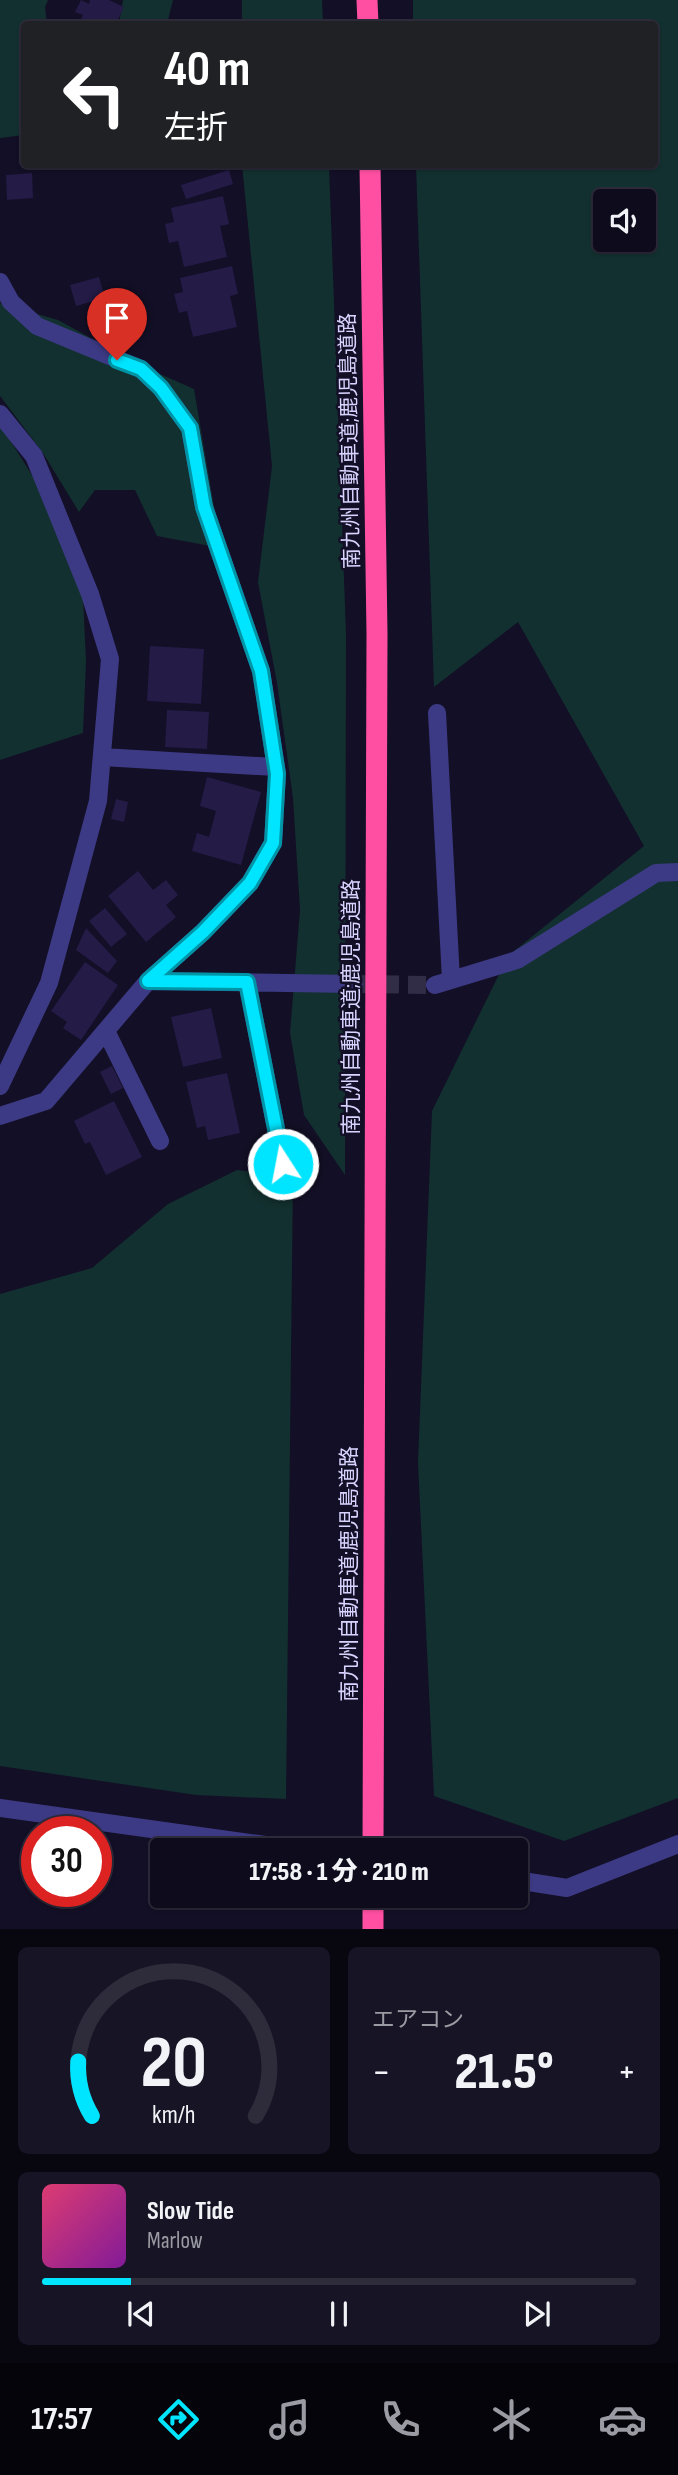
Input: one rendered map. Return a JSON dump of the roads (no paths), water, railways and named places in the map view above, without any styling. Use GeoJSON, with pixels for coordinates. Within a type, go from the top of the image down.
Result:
{"type":"FeatureCollection","features":[{"type":"Feature","properties":{"kind":"highway"},"geometry":{"type":"LineString","coordinates":[[367,0],[368,21]]}},
{"type":"Feature","properties":{"kind":"highway","name":"南九州自動車道;鹿児島道路"},"geometry":{"type":"LineString","coordinates":[[370,168],[377,634],[373,1838]]}},
{"type":"Feature","properties":{"kind":"highway"},"geometry":{"type":"LineString","coordinates":[[373,1908],[373,1929]]}},
{"type":"Feature","properties":{"kind":"street"},"geometry":{"type":"LineString","coordinates":[[0,282],[10,302],[37,326],[141,369],[161,388],[190,428],[204,507],[261,671],[275,767],[273,843],[250,883],[203,932],[148,981],[46,1101],[0,1116]]}},
{"type":"Feature","properties":{"kind":"street"},"geometry":{"type":"LineString","coordinates":[[0,414],[34,456],[90,594],[110,659],[98,801],[49,983],[0,1086]]}},
{"type":"Feature","properties":{"kind":"street"},"geometry":{"type":"LineString","coordinates":[[437,713],[443,983],[517,960],[656,873],[678,872]]}},
{"type":"Feature","properties":{"kind":"street"},"geometry":{"type":"LineString","coordinates":[[102,757],[275,767]]}},
{"type":"Feature","properties":{"kind":"street"},"geometry":{"type":"LineString","coordinates":[[148,981],[354,984]]}},
{"type":"Feature","properties":{"kind":"street"},"geometry":{"type":"LineString","coordinates":[[247,982],[283,1164]]}},
{"type":"Feature","properties":{"kind":"street"},"geometry":{"type":"LineString","coordinates":[[106,1031],[160,1141]]}},
{"type":"Feature","properties":{"kind":"street"},"geometry":{"type":"LineString","coordinates":[[0,1808],[218,1838]]}},
{"type":"Feature","properties":{"kind":"street"},"geometry":{"type":"LineString","coordinates":[[528,1882],[567,1888],[678,1844]]}},
{"type":"Feature","properties":{"kind":"tunnel"},"geometry":{"type":"LineString","coordinates":[[354,984],[435,985]]}}]}
